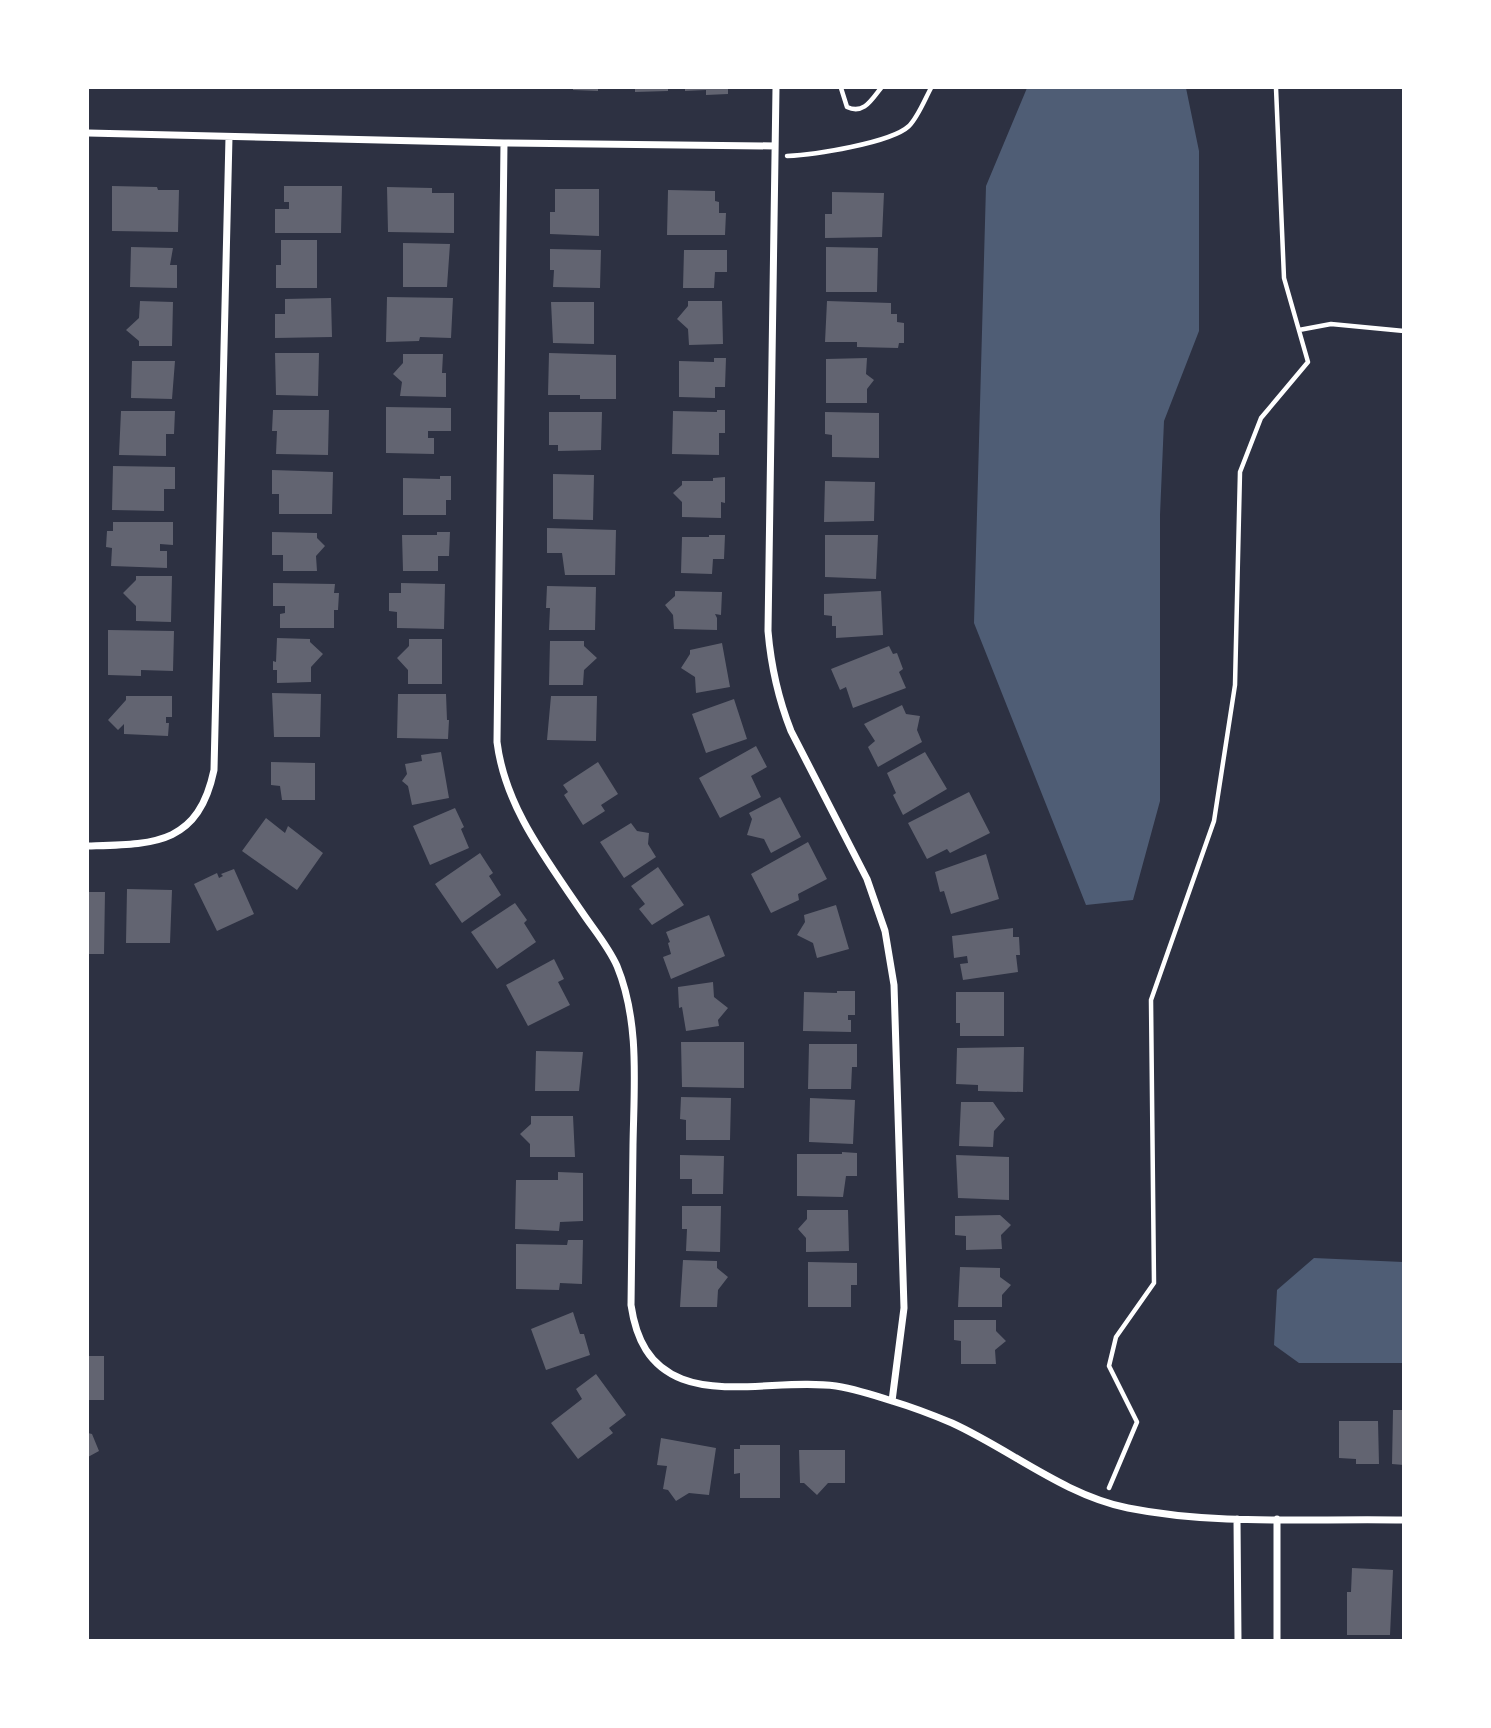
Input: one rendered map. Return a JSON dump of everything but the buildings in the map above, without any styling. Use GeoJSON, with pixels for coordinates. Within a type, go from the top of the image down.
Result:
{"type":"FeatureCollection","features":[{"type":"Feature","properties":{"kind":"street"},"geometry":{"type":"LineString","coordinates":[[776,88],[769,644],[775,682],[791,731],[867,879],[891,958],[904,1308],[892,1401]]}},
{"type":"Feature","properties":{"kind":"street"},"geometry":{"type":"LineString","coordinates":[[88,133],[504,143],[775,146]]}},
{"type":"Feature","properties":{"kind":"street"},"geometry":{"type":"LineString","coordinates":[[88,846],[149,844],[169,837],[187,825],[200,809],[210,790],[214,770],[229,137]]}},
{"type":"Feature","properties":{"kind":"street"},"geometry":{"type":"LineString","coordinates":[[504,143],[497,742],[499,761],[508,788],[530,833],[606,944],[625,987],[631,1014],[634,1063],[631,1305],[635,1328],[649,1356],[663,1369],[693,1382],[715,1385],[835,1386],[892,1401],[953,1424],[1060,1482],[1104,1502],[1157,1513],[1237,1518],[1404,1520]]}},
{"type":"Feature","properties":{"kind":"street"},"geometry":{"type":"LineString","coordinates":[[1237,1518],[1238,1640]]}},
{"type":"Feature","properties":{"kind":"street"},"geometry":{"type":"LineString","coordinates":[[1277,1519],[1277,1640]]}},
{"type":"Feature","properties":{"kind":"path"},"geometry":{"type":"LineString","coordinates":[[847,88],[841,90],[847,107],[854,110],[872,100],[881,88]]}},
{"type":"Feature","properties":{"kind":"path"},"geometry":{"type":"LineString","coordinates":[[872,88],[872,100]]}},
{"type":"Feature","properties":{"kind":"path"},"geometry":{"type":"LineString","coordinates":[[774,156],[806,156],[885,138],[909,126],[931,88]]}},
{"type":"Feature","properties":{"kind":"path"},"geometry":{"type":"LineString","coordinates":[[1104,1502],[1137,1422],[1109,1366],[1116,1337],[1154,1283],[1151,1000],[1214,821],[1235,685],[1240,472],[1261,418],[1308,362],[1284,278],[1276,88]]}},
{"type":"Feature","properties":{"kind":"path"},"geometry":{"type":"LineString","coordinates":[[1299,330],[1331,324],[1404,331]]}},
{"type":"Feature","properties":{"kind":"water"},"geometry":{"type":"Polygon","coordinates":[[[1027,88],[1186,88],[1199,151],[1199,331],[1164,421],[1160,515],[1160,801],[1133,900],[1086,905],[974,623],[986,186],[1027,88]]]}},
{"type":"Feature","properties":{"kind":"water"},"geometry":{"type":"Polygon","coordinates":[[[1314,1258],[1403,1262],[1403,1363],[1299,1363],[1274,1345],[1277,1290],[1314,1258]]]}}]}
